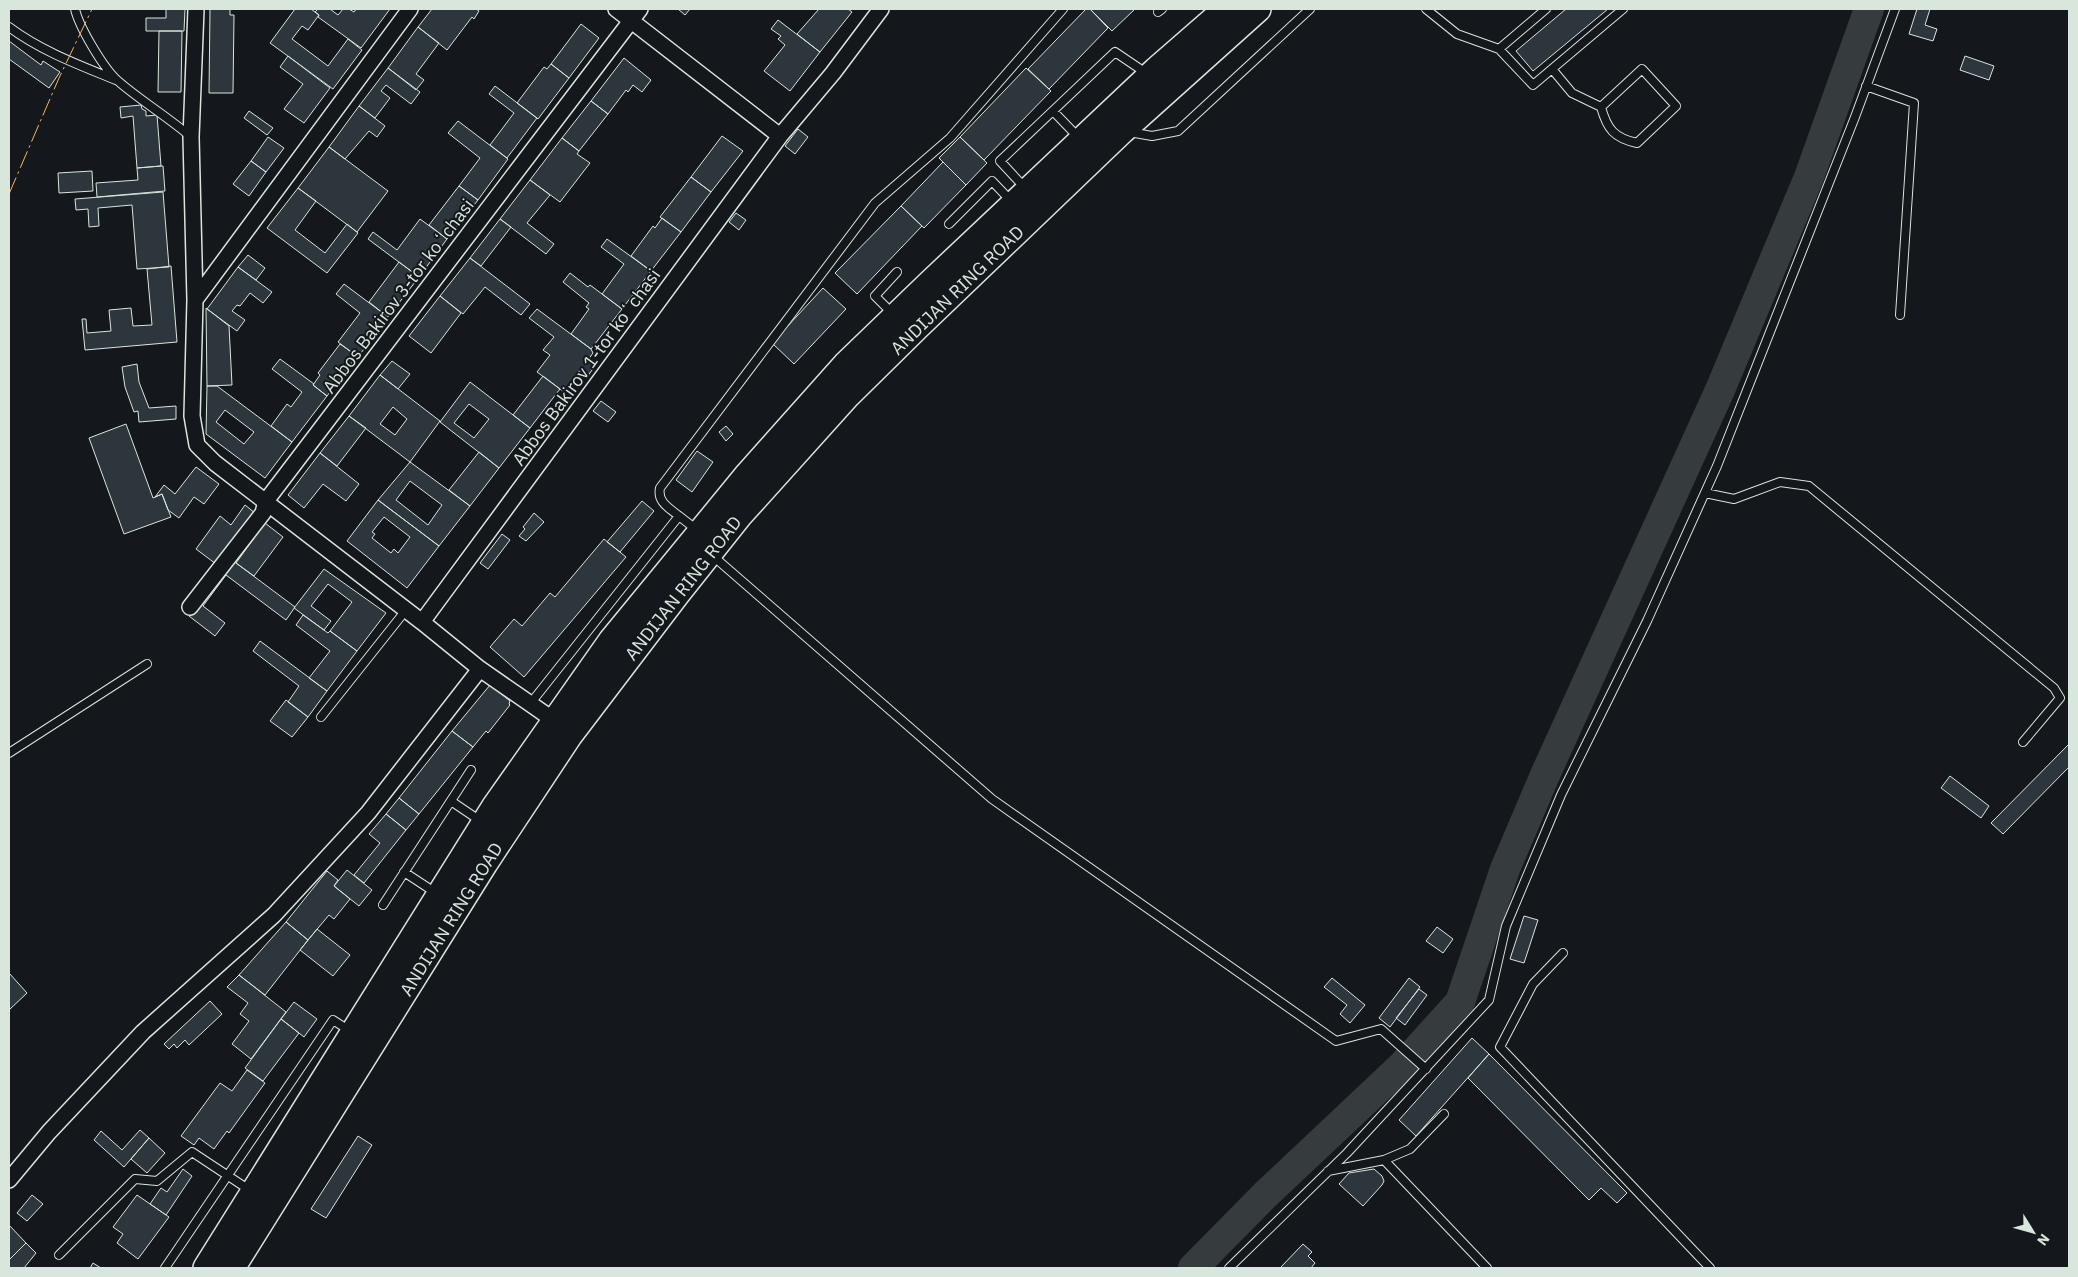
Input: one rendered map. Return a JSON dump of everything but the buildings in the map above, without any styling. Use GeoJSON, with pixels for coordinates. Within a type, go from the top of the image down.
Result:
{"type":"FeatureCollection","features":[{"type":"Feature","properties":{"kind":"highway","name":"ANDIJAN RING ROAD"},"geometry":{"type":"LineString","coordinates":[[232,1268],[485,863],[569,736],[704,543],[748,474],[840,372],[895,316],[1150,76],[1226,9]]}},
{"type":"Feature","properties":{"kind":"highway","name":"ANDIJAN RING ROAD"},"geometry":{"type":"LineString","coordinates":[[206,1268],[484,824],[611,641],[704,543],[739,516],[848,395],[1122,131],[1258,9]]}},
{"type":"Feature","properties":{"kind":"street"},"geometry":{"type":"LineString","coordinates":[[196,9],[191,137],[195,300],[192,416],[197,445],[215,463],[422,622],[480,670],[554,721]]}},
{"type":"Feature","properties":{"kind":"street"},"geometry":{"type":"LineString","coordinates":[[195,300],[410,9]]}},
{"type":"Feature","properties":{"kind":"street"},"geometry":{"type":"LineString","coordinates":[[616,9],[636,15],[780,136]]}},
{"type":"Feature","properties":{"kind":"street","name":"Abbos Bakirov 1-tor koʻchasi"},"geometry":{"type":"LineString","coordinates":[[422,622],[780,136],[833,73],[881,9]]}},
{"type":"Feature","properties":{"kind":"street","name":"Abbos Bakirov 3-tor koʻchasi"},"geometry":{"type":"LineString","coordinates":[[190,607],[263,513],[266,501],[636,15]]}},
{"type":"Feature","properties":{"kind":"street"},"geometry":{"type":"LineString","coordinates":[[9,1180],[50,1132],[143,1032],[281,907],[368,813],[480,670]]}},
{"type":"Feature","properties":{"kind":"lane"},"geometry":{"type":"LineString","coordinates":[[74,9],[77,18],[96,51],[116,80]]}},
{"type":"Feature","properties":{"kind":"lane"},"geometry":{"type":"LineString","coordinates":[[1063,9],[950,138],[875,202],[660,488],[659,495],[661,501],[679,516],[704,543],[992,799],[1336,1041],[1381,1029],[1423,1066]]}},
{"type":"Feature","properties":{"kind":"lane"},"geometry":{"type":"LineString","coordinates":[[1122,131],[1152,136],[1178,131],[1310,9]]}},
{"type":"Feature","properties":{"kind":"lane"},"geometry":{"type":"LineString","coordinates":[[1426,9],[1457,34],[1499,49],[1533,85],[1623,9]]}},
{"type":"Feature","properties":{"kind":"lane"},"geometry":{"type":"LineString","coordinates":[[1499,49],[1546,9]]}},
{"type":"Feature","properties":{"kind":"lane"},"geometry":{"type":"LineString","coordinates":[[1229,1268],[1328,1171],[1423,1066],[1489,1000],[1506,926],[1561,795],[1647,621],[1717,466],[1866,86],[1894,9]]}},
{"type":"Feature","properties":{"kind":"lane"},"geometry":{"type":"LineString","coordinates":[[9,27],[25,39],[78,65],[116,80],[191,137]]}},
{"type":"Feature","properties":{"kind":"lane"},"geometry":{"type":"LineString","coordinates":[[1021,197],[1000,162],[1115,52],[1150,76]]}},
{"type":"Feature","properties":{"kind":"lane"},"geometry":{"type":"LineString","coordinates":[[1552,69],[1572,93],[1601,107],[1606,124],[1623,140],[1637,143],[1676,106],[1642,69],[1601,107]]}},
{"type":"Feature","properties":{"kind":"lane"},"geometry":{"type":"LineString","coordinates":[[1866,86],[1914,103],[1900,315]]}},
{"type":"Feature","properties":{"kind":"lane"},"geometry":{"type":"LineString","coordinates":[[1053,111],[1081,140]]}},
{"type":"Feature","properties":{"kind":"lane"},"geometry":{"type":"LineString","coordinates":[[949,224],[992,181],[1021,197]]}},
{"type":"Feature","properties":{"kind":"lane"},"geometry":{"type":"LineString","coordinates":[[895,316],[875,296],[897,272]]}},
{"type":"Feature","properties":{"kind":"lane"},"geometry":{"type":"LineString","coordinates":[[1705,493],[1734,499],[1780,482],[1809,486],[2054,688],[2060,698],[2023,742]]}},
{"type":"Feature","properties":{"kind":"lane"},"geometry":{"type":"LineString","coordinates":[[530,704],[679,516]]}},
{"type":"Feature","properties":{"kind":"lane"},"geometry":{"type":"LineString","coordinates":[[321,717],[406,610]]}},
{"type":"Feature","properties":{"kind":"lane"},"geometry":{"type":"LineString","coordinates":[[9,753],[147,664]]}},
{"type":"Feature","properties":{"kind":"lane"},"geometry":{"type":"LineString","coordinates":[[383,905],[471,770]]}},
{"type":"Feature","properties":{"kind":"lane"},"geometry":{"type":"LineString","coordinates":[[451,801],[484,824]]}},
{"type":"Feature","properties":{"kind":"lane"},"geometry":{"type":"LineString","coordinates":[[404,872],[439,895]]}},
{"type":"Feature","properties":{"kind":"lane"},"geometry":{"type":"LineString","coordinates":[[1563,953],[1533,984],[1500,1048],[1710,1268]]}},
{"type":"Feature","properties":{"kind":"lane"},"geometry":{"type":"LineString","coordinates":[[166,1268],[333,1020],[353,1033]]}},
{"type":"Feature","properties":{"kind":"lane"},"geometry":{"type":"LineString","coordinates":[[1328,1171],[1384,1160],[1410,1149],[1444,1114]]}},
{"type":"Feature","properties":{"kind":"lane"},"geometry":{"type":"LineString","coordinates":[[59,1255],[135,1179],[157,1180],[192,1152],[253,1193]]}},
{"type":"Feature","properties":{"kind":"lane"},"geometry":{"type":"LineString","coordinates":[[1384,1160],[1487,1268]]}},
{"type":"Feature","properties":{"kind":"waterway"},"geometry":{"type":"LineString","coordinates":[[1193,1268],[1265,1195],[1402,1066],[1460,1002],[1505,869],[1545,775],[1720,390],[1809,177],[1869,9]]}},
{"type":"Feature","properties":{"kind":"power"},"geometry":{"type":"LineString","coordinates":[[9,194],[59,78],[92,9]]}}]}
